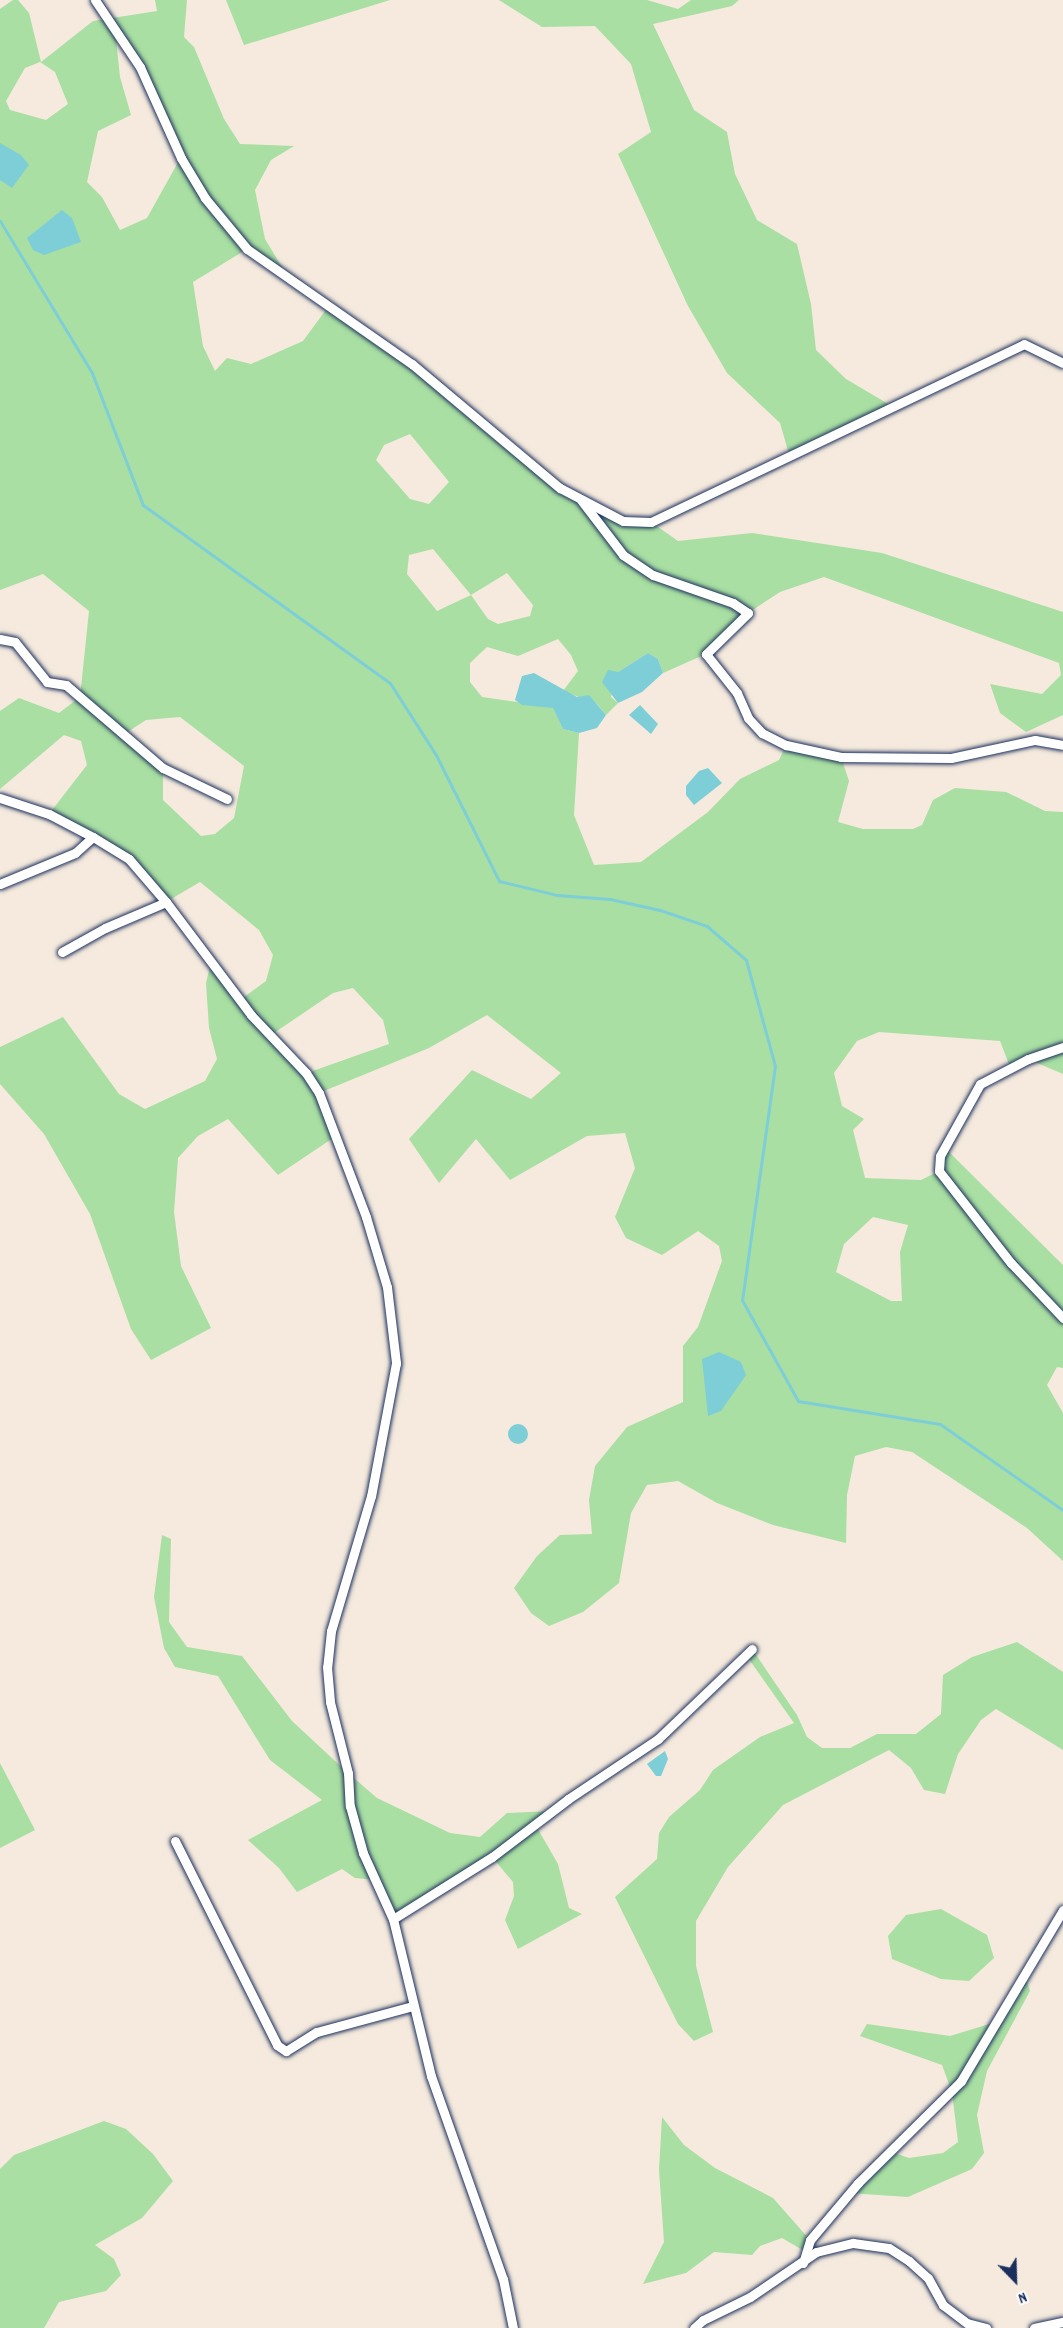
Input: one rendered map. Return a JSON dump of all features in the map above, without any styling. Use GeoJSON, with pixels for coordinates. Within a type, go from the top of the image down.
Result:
{"type":"FeatureCollection","features":[{"type":"Feature","properties":{"kind":"street"},"geometry":{"type":"LineString","coordinates":[[95,0],[140,67],[181,158],[205,198],[247,249],[412,364],[560,488],[623,521],[651,522],[1024,344],[1063,363]]}},
{"type":"Feature","properties":{"kind":"street"},"geometry":{"type":"LineString","coordinates":[[580,499],[623,555],[653,575],[733,603],[748,613],[706,654],[737,693],[747,718],[762,733],[786,745],[841,757],[951,758],[1035,740],[1063,745]]}},
{"type":"Feature","properties":{"kind":"street"},"geometry":{"type":"LineString","coordinates":[[0,639],[15,642],[48,682],[66,685],[163,768],[227,799]]}},
{"type":"Feature","properties":{"kind":"street"},"geometry":{"type":"LineString","coordinates":[[0,798],[49,814],[129,859],[166,902],[251,1015],[306,1073],[319,1093],[366,1217],[387,1287],[396,1364],[389,1414],[371,1496],[334,1621],[327,1667],[330,1702],[348,1773],[350,1806],[363,1853],[393,1919],[432,2076],[503,2279],[513,2328]]}},
{"type":"Feature","properties":{"kind":"street"},"geometry":{"type":"LineString","coordinates":[[0,884],[75,853],[93,837]]}},
{"type":"Feature","properties":{"kind":"street"},"geometry":{"type":"LineString","coordinates":[[62,952],[105,928],[166,902]]}},
{"type":"Feature","properties":{"kind":"street"},"geometry":{"type":"LineString","coordinates":[[1063,1047],[1028,1059],[980,1084],[940,1156],[939,1171],[1011,1263],[1063,1318]]}},
{"type":"Feature","properties":{"kind":"street"},"geometry":{"type":"LineString","coordinates":[[393,1919],[492,1857],[568,1799],[658,1739],[752,1650]]}},
{"type":"Feature","properties":{"kind":"street"},"geometry":{"type":"LineString","coordinates":[[176,1841],[277,2045],[286,2051],[317,2032],[413,2006]]}},
{"type":"Feature","properties":{"kind":"street"},"geometry":{"type":"LineString","coordinates":[[803,2263],[810,2240],[858,2183],[961,2081],[1063,1910]]}},
{"type":"Feature","properties":{"kind":"street"},"geometry":{"type":"LineString","coordinates":[[694,2328],[803,2263],[816,2252],[853,2243],[889,2248],[927,2278],[944,2305],[967,2323],[986,2328]]}},
{"type":"Feature","properties":{"kind":"street"},"geometry":{"type":"LineString","coordinates":[[1034,2328],[1063,2322]]}},
{"type":"Feature","properties":{"kind":"green space"},"geometry":{"type":"Polygon","coordinates":[[[13,0],[18,0],[29,13],[41,62],[93,21],[157,11],[155,0],[187,0],[184,37],[194,47],[224,119],[240,144],[294,146],[271,160],[255,190],[265,239],[291,282],[247,249],[193,282],[203,346],[215,371],[227,358],[251,364],[303,341],[328,307],[412,364],[560,488],[623,521],[651,522],[678,541],[752,533],[882,553],[1063,612],[1063,715],[1026,732],[1000,713],[990,684],[1042,694],[1061,675],[1059,663],[824,577],[780,592],[748,613],[706,654],[663,673],[658,659],[648,653],[618,672],[611,697],[618,703],[606,715],[597,704],[563,691],[578,671],[571,655],[558,639],[518,656],[487,647],[470,663],[470,682],[482,697],[553,707],[563,729],[579,733],[574,815],[594,865],[641,862],[708,812],[740,779],[779,760],[786,745],[841,757],[849,781],[838,822],[863,829],[913,829],[922,825],[933,800],[955,788],[1006,792],[1045,811],[1063,812],[1063,1074],[1028,1059],[1010,1067],[1000,1041],[879,1032],[857,1041],[834,1073],[842,1106],[864,1119],[853,1130],[865,1178],[921,1180],[939,1171],[945,1148],[1063,1265],[1063,1368],[1057,1367],[1047,1385],[1063,1413],[1063,1561],[1027,1528],[912,1452],[886,1447],[855,1456],[847,1495],[846,1543],[773,1525],[717,1503],[678,1481],[647,1485],[631,1513],[619,1583],[583,1612],[549,1626],[531,1613],[514,1588],[537,1556],[560,1535],[592,1534],[589,1500],[595,1466],[627,1427],[683,1402],[683,1346],[698,1327],[722,1261],[719,1246],[698,1231],[662,1255],[626,1238],[615,1217],[635,1168],[625,1133],[587,1136],[510,1180],[476,1139],[439,1183],[409,1139],[472,1070],[531,1099],[561,1073],[487,1015],[429,1048],[319,1093],[336,1136],[278,1175],[228,1119],[198,1136],[178,1158],[174,1212],[181,1266],[211,1328],[151,1360],[131,1329],[90,1214],[44,1134],[0,1084],[0,1047],[63,1017],[119,1094],[145,1109],[205,1081],[217,1059],[209,1028],[206,983],[211,962],[240,1000],[266,981],[273,955],[259,930],[200,882],[166,902],[129,859],[49,814],[87,765],[81,741],[64,735],[0,789],[0,711],[19,698],[59,713],[80,697],[89,611],[43,574],[0,590],[0,9],[13,0]],[[115,30],[120,77],[131,115],[98,131],[87,182],[102,197],[120,230],[147,218],[181,157],[140,67],[115,30]],[[40,62],[25,68],[6,101],[10,110],[46,120],[68,104],[55,72],[40,62]],[[410,434],[384,445],[376,460],[410,499],[429,504],[449,482],[410,434]],[[433,549],[409,555],[407,574],[437,611],[471,595],[433,549]],[[507,573],[471,595],[488,619],[498,624],[530,616],[533,605],[507,573]],[[180,717],[146,720],[123,735],[163,768],[163,800],[201,836],[215,834],[234,818],[244,766],[180,717]],[[353,988],[333,993],[271,1035],[307,1073],[389,1044],[383,1020],[353,988]],[[873,1217],[844,1244],[836,1272],[891,1301],[902,1301],[900,1252],[908,1225],[873,1217]]]}},
{"type":"Feature","properties":{"kind":"green space"},"geometry":{"type":"Polygon","coordinates":[[[226,0],[390,0],[244,45],[226,0]]]}},
{"type":"Feature","properties":{"kind":"green space"},"geometry":{"type":"Polygon","coordinates":[[[499,0],[647,0],[678,9],[691,0],[739,0],[732,6],[653,24],[694,110],[727,132],[735,174],[757,220],[797,244],[811,304],[816,350],[846,379],[890,405],[789,454],[780,423],[727,373],[688,306],[618,154],[651,132],[631,64],[595,26],[542,27],[499,0]]]}},
{"type":"Feature","properties":{"kind":"green space"},"geometry":{"type":"Polygon","coordinates":[[[162,1535],[171,1539],[169,1622],[187,1647],[242,1656],[292,1721],[377,1798],[450,1833],[480,1837],[507,1813],[551,1811],[535,1824],[558,1864],[569,1908],[582,1914],[518,1949],[505,1920],[514,1896],[513,1882],[492,1857],[393,1919],[376,1880],[355,1878],[342,1869],[297,1892],[279,1868],[248,1840],[322,1800],[270,1760],[218,1676],[175,1667],[164,1648],[154,1597],[162,1535]]]}},
{"type":"Feature","properties":{"kind":"green space"},"geometry":{"type":"Polygon","coordinates":[[[1017,1642],[1063,1672],[1063,1750],[996,1709],[981,1720],[958,1754],[945,1794],[924,1790],[911,1768],[889,1750],[783,1805],[728,1867],[696,1921],[696,1966],[713,2032],[694,2041],[678,2024],[615,1897],[657,1859],[659,1833],[669,1817],[700,1790],[713,1770],[760,1737],[794,1723],[746,1655],[752,1649],[797,1715],[807,1737],[822,1748],[850,1748],[877,1734],[916,1734],[941,1714],[943,1675],[972,1657],[1017,1642]]]}},
{"type":"Feature","properties":{"kind":"green space"},"geometry":{"type":"Polygon","coordinates":[[[0,1763],[35,1830],[0,1848],[0,1763]]]}},
{"type":"Feature","properties":{"kind":"green space"},"geometry":{"type":"Polygon","coordinates":[[[941,1909],[987,1935],[994,1958],[969,1981],[941,1979],[892,1959],[888,1936],[906,1915],[941,1909]]]}},
{"type":"Feature","properties":{"kind":"green space"},"geometry":{"type":"Polygon","coordinates":[[[1025,1975],[1030,1991],[987,2071],[977,2115],[984,2153],[972,2169],[908,2197],[849,2193],[889,2151],[909,2158],[943,2153],[958,2142],[952,2092],[942,2065],[860,2036],[867,2024],[950,2036],[996,2022],[1025,1975]]]}},
{"type":"Feature","properties":{"kind":"green space"},"geometry":{"type":"Polygon","coordinates":[[[662,2117],[684,2145],[715,2168],[773,2198],[810,2240],[806,2252],[782,2238],[760,2246],[752,2255],[714,2252],[686,2273],[643,2284],[664,2242],[659,2170],[662,2117]]]}},
{"type":"Feature","properties":{"kind":"green space"},"geometry":{"type":"Polygon","coordinates":[[[104,2121],[126,2129],[153,2154],[173,2181],[142,2218],[95,2245],[114,2259],[121,2275],[106,2291],[59,2302],[44,2328],[0,2328],[0,2169],[14,2155],[104,2121]]]}},
{"type":"Feature","properties":{"kind":"water"},"geometry":{"type":"Polygon","coordinates":[[[0,143],[21,155],[29,165],[12,188],[0,180],[0,143]]]}},
{"type":"Feature","properties":{"kind":"water"},"geometry":{"type":"Polygon","coordinates":[[[62,210],[72,218],[81,242],[44,255],[33,250],[27,238],[62,210]]]}},
{"type":"Feature","properties":{"kind":"water"},"geometry":{"type":"Polygon","coordinates":[[[648,653],[658,659],[663,673],[642,692],[618,703],[602,682],[608,670],[618,672],[648,653]]]}},
{"type":"Feature","properties":{"kind":"water"},"geometry":{"type":"Polygon","coordinates":[[[534,673],[577,697],[589,695],[606,715],[597,728],[579,733],[563,729],[553,708],[522,705],[515,700],[522,676],[534,673]]]}},
{"type":"Feature","properties":{"kind":"water"},"geometry":{"type":"Polygon","coordinates":[[[640,705],[658,724],[651,734],[629,715],[640,705]]]}},
{"type":"Feature","properties":{"kind":"water"},"geometry":{"type":"Polygon","coordinates":[[[708,768],[722,783],[694,805],[686,795],[686,786],[699,771],[708,768]]]}},
{"type":"Feature","properties":{"kind":"water"},"geometry":{"type":"Polygon","coordinates":[[[719,1352],[741,1362],[746,1375],[721,1411],[708,1416],[702,1359],[719,1352]]]}},
{"type":"Feature","properties":{"kind":"water"},"geometry":{"type":"Polygon","coordinates":[[[514,1424],[522,1424],[528,1430],[528,1438],[522,1444],[514,1444],[508,1438],[508,1430],[514,1424]]]}},
{"type":"Feature","properties":{"kind":"water"},"geometry":{"type":"Polygon","coordinates":[[[665,1751],[668,1759],[661,1776],[656,1776],[647,1764],[665,1751]]]}},
{"type":"Feature","properties":{"kind":"waterway"},"geometry":{"type":"LineString","coordinates":[[0,221],[92,373],[143,505],[390,683],[436,755],[499,881],[557,895],[610,899],[660,910],[707,926],[746,960],[775,1066],[742,1300],[798,1401],[940,1424],[1063,1510]]}}]}
